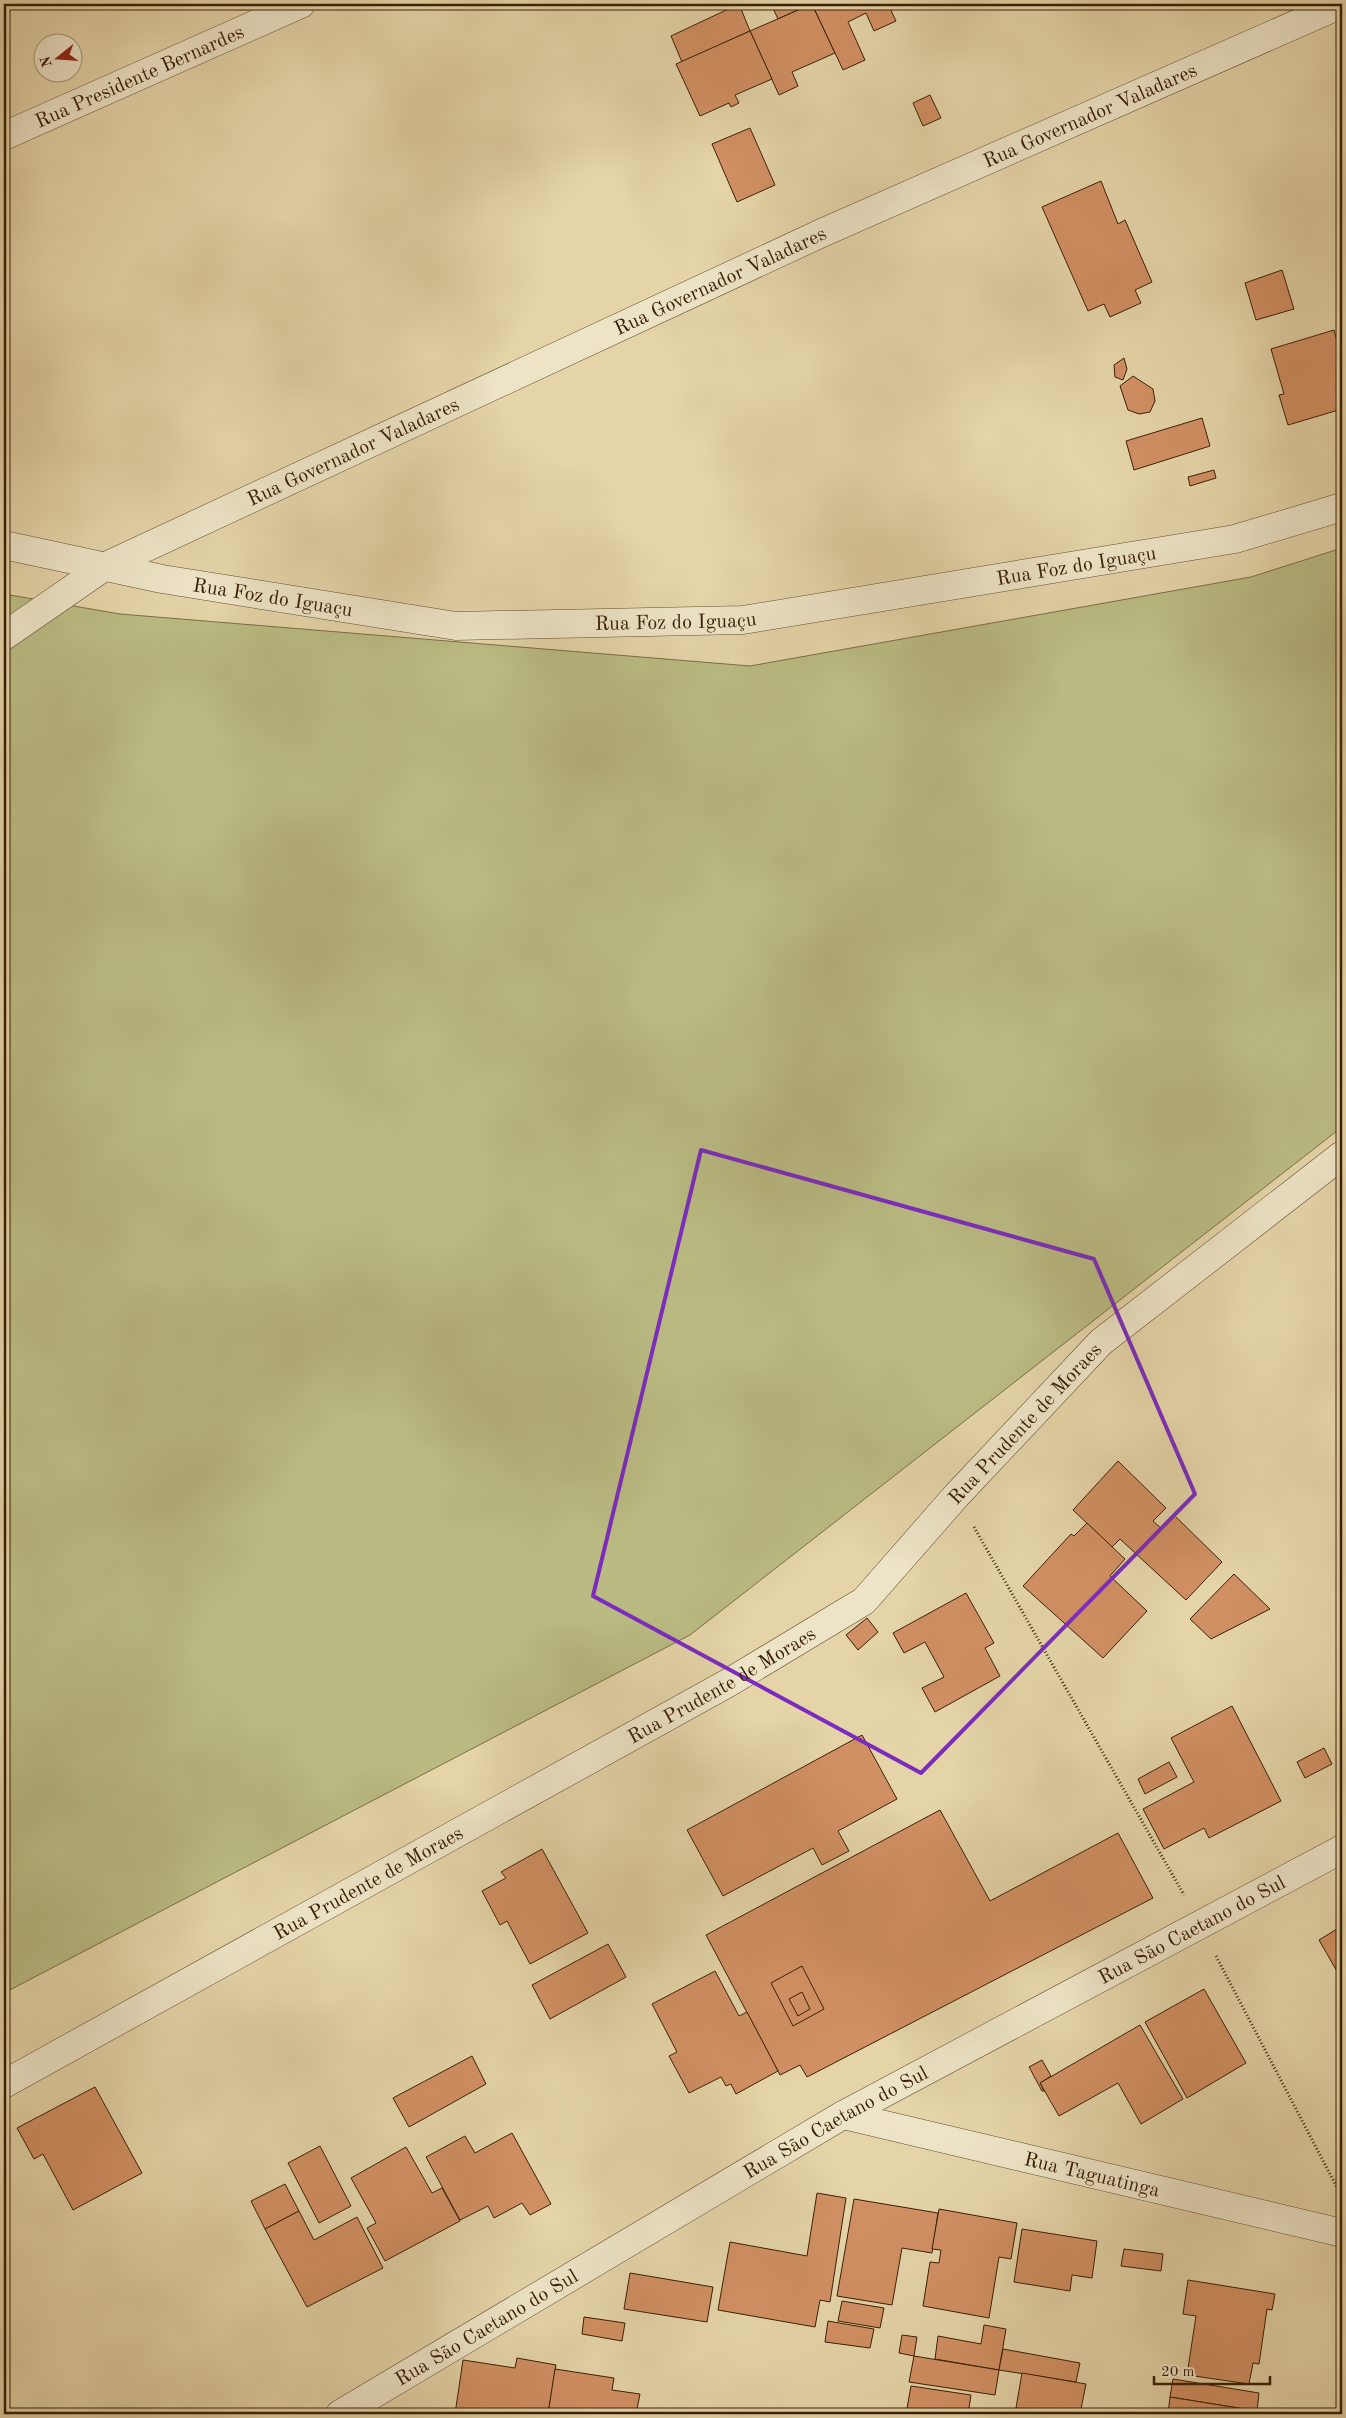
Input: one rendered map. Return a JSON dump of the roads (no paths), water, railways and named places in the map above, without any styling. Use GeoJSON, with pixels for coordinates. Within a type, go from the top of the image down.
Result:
{"type":"FeatureCollection","features":[{"type":"Feature","properties":{"kind":"street","name":"Rua Presidente Bernardes"},"geometry":{"type":"LineString","coordinates":[[4,136],[301,4]]}},
{"type":"Feature","properties":{"kind":"street","name":"Rua Governador Valadares"},"geometry":{"type":"LineString","coordinates":[[4,636],[104,567],[824,232],[1342,4]]}},
{"type":"Feature","properties":{"kind":"street","name":"Rua Foz do Iguaçu"},"geometry":{"type":"LineString","coordinates":[[4,545],[162,579],[456,626],[743,620],[1235,539],[1342,507]]}},
{"type":"Feature","properties":{"kind":"street","name":"Rua Prudente de Moraes"},"geometry":{"type":"LineString","coordinates":[[4,2084],[728,1683],[864,1602],[956,1496],[1101,1342],[1336,1165]]}},
{"type":"Feature","properties":{"kind":"street","name":"Rua São Caetano do Sul"},"geometry":{"type":"LineString","coordinates":[[340,2414],[842,2115],[1342,1850]]}},
{"type":"Feature","properties":{"kind":"street","name":"Rua Taguatinga"},"geometry":{"type":"LineString","coordinates":[[842,2115],[1342,2233]]}}]}
